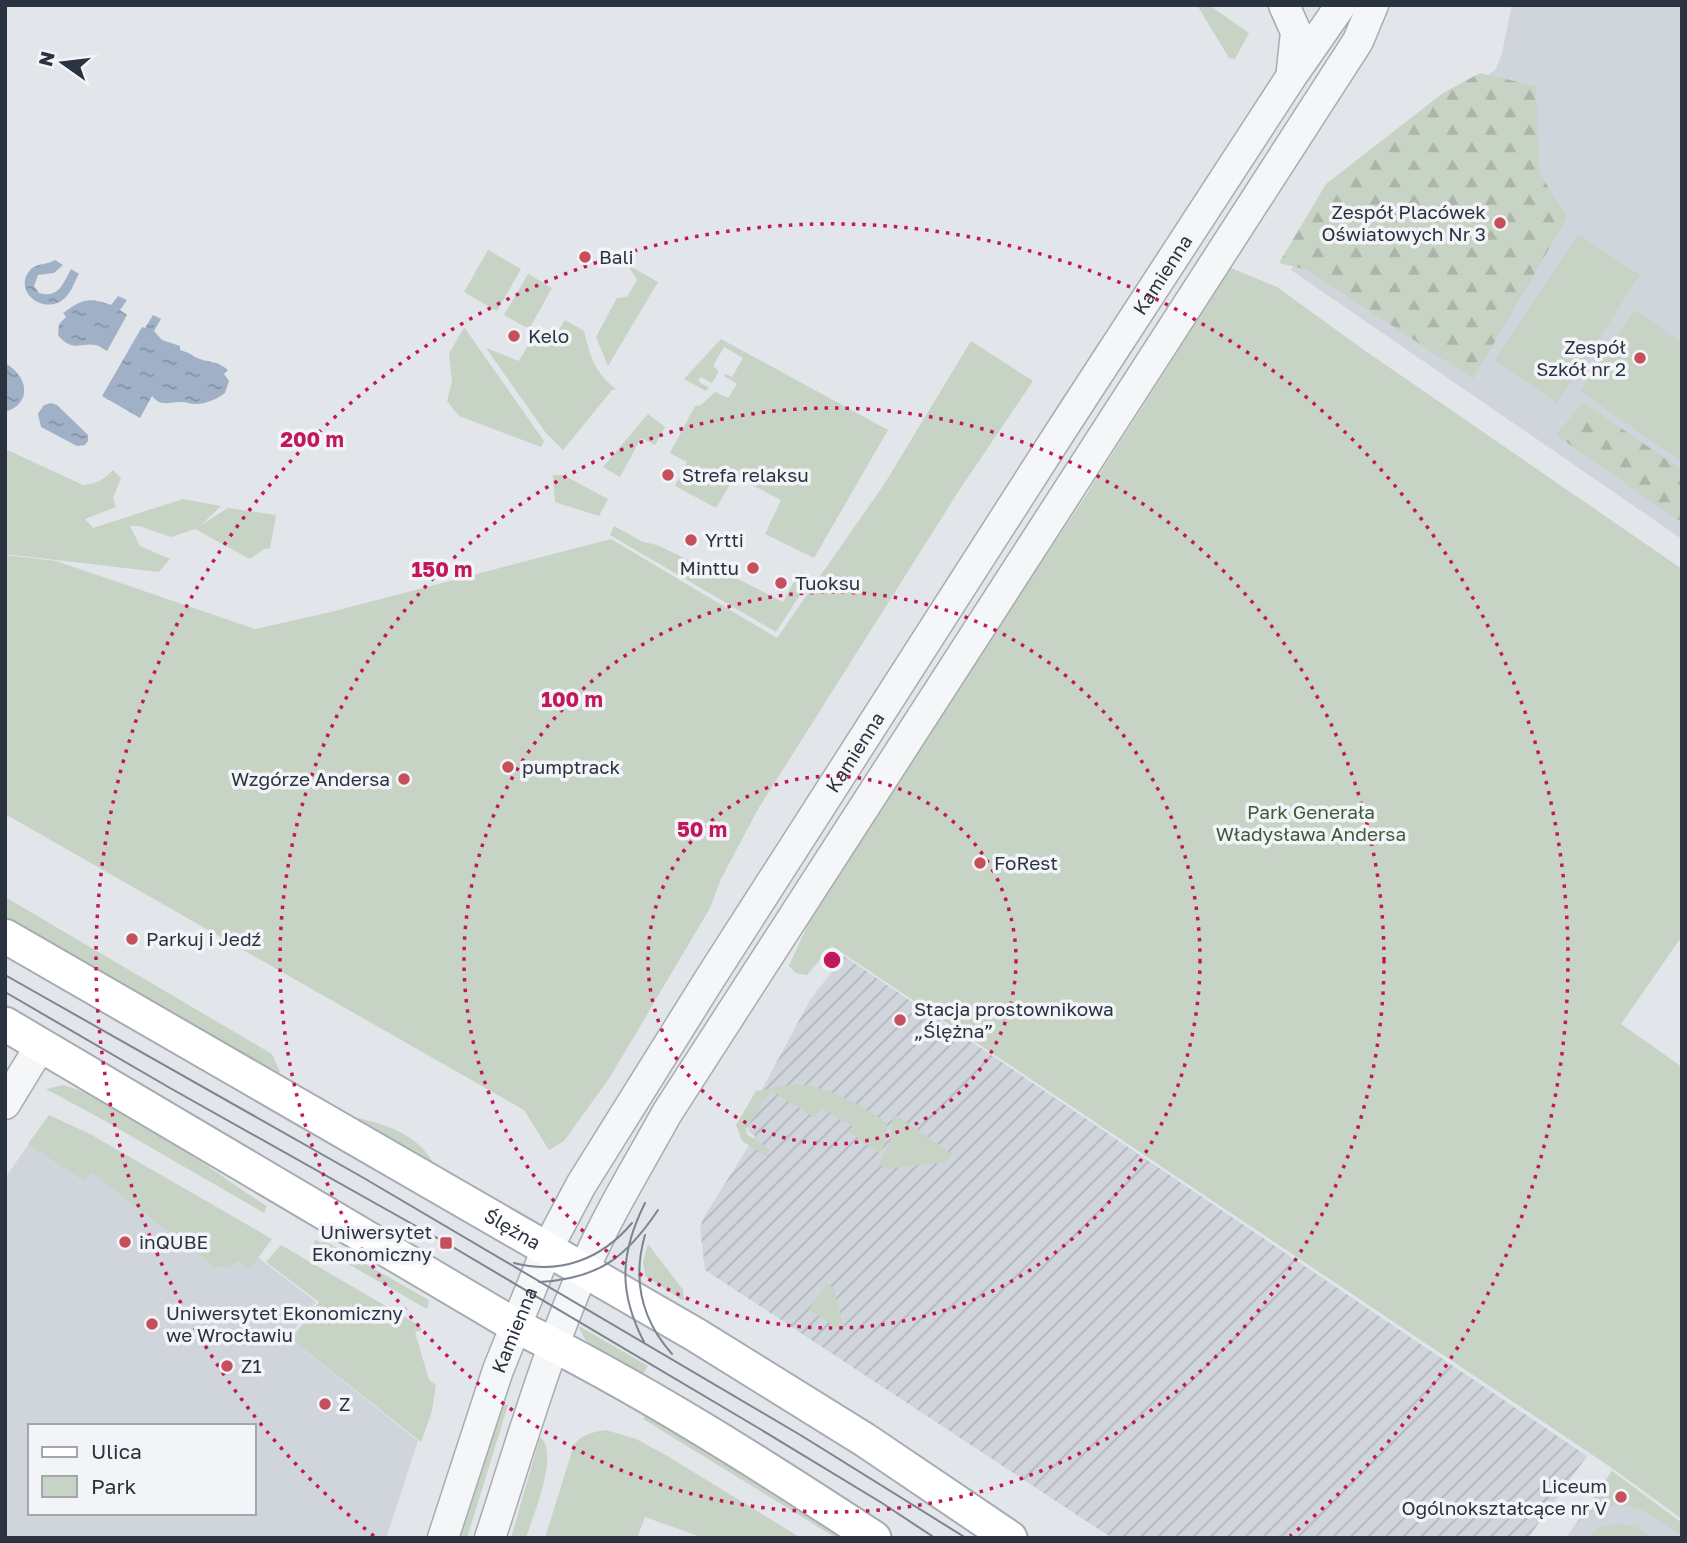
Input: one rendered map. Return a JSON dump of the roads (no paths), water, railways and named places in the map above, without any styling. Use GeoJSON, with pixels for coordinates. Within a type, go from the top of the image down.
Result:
{"type":"FeatureCollection","features":[{"type":"Feature","properties":{"kind":"main road","name":"Ślężna"},"geometry":{"type":"LineString","coordinates":[[5,936],[739,1362],[865,1440],[1010,1538]]}},
{"type":"Feature","properties":{"kind":"main road"},"geometry":{"type":"LineString","coordinates":[[5,1024],[516,1326],[553,1344],[768,1468],[874,1538]]}},
{"type":"Feature","properties":{"kind":"street"},"geometry":{"type":"LineString","coordinates":[[1284,5],[1294,24],[1297,41],[1291,77]]}},
{"type":"Feature","properties":{"kind":"street","name":"Kamienna"},"geometry":{"type":"LineString","coordinates":[[443,1538],[491,1388],[547,1250],[586,1175],[1291,77],[1341,5]]}},
{"type":"Feature","properties":{"kind":"street","name":"Kamienna"},"geometry":{"type":"LineString","coordinates":[[490,1538],[553,1344],[583,1271],[616,1206],[684,1086],[1358,41],[1373,5]]}},
{"type":"Feature","properties":{"kind":"street"},"geometry":{"type":"LineString","coordinates":[[5,1104],[41,1045]]}},
{"type":"Feature","properties":{"kind":"water"},"geometry":{"type":"Polygon","coordinates":[[[55,260],[63,265],[54,273],[38,275],[34,286],[39,293],[51,294],[59,289],[71,269],[79,274],[65,298],[48,305],[40,303],[28,293],[25,278],[33,268],[55,260]]]}},
{"type":"Feature","properties":{"kind":"water"},"geometry":{"type":"Polygon","coordinates":[[[118,296],[127,300],[120,310],[127,315],[107,351],[91,344],[68,344],[58,335],[59,324],[66,317],[63,313],[70,308],[91,300],[111,305],[118,296]]]}},
{"type":"Feature","properties":{"kind":"water"},"geometry":{"type":"Polygon","coordinates":[[[153,315],[161,319],[154,331],[162,340],[228,370],[224,374],[229,381],[225,393],[198,404],[163,403],[152,396],[140,418],[102,396],[142,327],[145,328],[153,315]]]}},
{"type":"Feature","properties":{"kind":"water"},"geometry":{"type":"Polygon","coordinates":[[[5,363],[18,374],[24,396],[14,408],[5,412],[5,363]]]}},
{"type":"Feature","properties":{"kind":"water"},"geometry":{"type":"Polygon","coordinates":[[[44,405],[57,405],[88,435],[85,445],[77,446],[41,427],[38,414],[44,405]]]}},
{"type":"Feature","properties":{"kind":"tram line"},"geometry":{"type":"LineString","coordinates":[[5,975],[362,1177],[802,1436],[966,1538]]}},
{"type":"Feature","properties":{"kind":"tram line"},"geometry":{"type":"LineString","coordinates":[[5,992],[446,1243],[760,1429],[935,1538]]}},
{"type":"Feature","properties":{"kind":"tram line"},"geometry":{"type":"LineString","coordinates":[[644,1342],[630,1306],[625,1273],[631,1239],[645,1203]]}},
{"type":"Feature","properties":{"kind":"tram line"},"geometry":{"type":"LineString","coordinates":[[539,1282],[578,1276],[609,1263],[634,1241],[658,1210]]}},
{"type":"Feature","properties":{"kind":"tram line"},"geometry":{"type":"LineString","coordinates":[[514,1263],[548,1267],[579,1261],[607,1246],[632,1223]]}},
{"type":"Feature","properties":{"kind":"tram line"},"geometry":{"type":"LineString","coordinates":[[645,1235],[639,1268],[642,1298],[653,1327],[672,1354]]}},
{"type":"Feature","properties":{"kind":"place","name":"Zespół Placówek Oświatowych Nr 3"},"geometry":{"type":"Point","coordinates":[1500,223]}},
{"type":"Feature","properties":{"kind":"place","name":"Bali"},"geometry":{"type":"Point","coordinates":[585,257]}},
{"type":"Feature","properties":{"kind":"place","name":"Kelo"},"geometry":{"type":"Point","coordinates":[514,336]}},
{"type":"Feature","properties":{"kind":"place","name":"Zespół Szkół nr 2"},"geometry":{"type":"Point","coordinates":[1640,358]}},
{"type":"Feature","properties":{"kind":"place","name":"Strefa relaksu"},"geometry":{"type":"Point","coordinates":[668,475]}},
{"type":"Feature","properties":{"kind":"place","name":"Yrtti"},"geometry":{"type":"Point","coordinates":[691,540]}},
{"type":"Feature","properties":{"kind":"place","name":"Minttu"},"geometry":{"type":"Point","coordinates":[753,568]}},
{"type":"Feature","properties":{"kind":"place","name":"Tuoksu"},"geometry":{"type":"Point","coordinates":[781,583]}},
{"type":"Feature","properties":{"kind":"place","name":"pumptrack"},"geometry":{"type":"Point","coordinates":[508,767]}},
{"type":"Feature","properties":{"kind":"place","name":"Wzgórze Andersa"},"geometry":{"type":"Point","coordinates":[404,779]}},
{"type":"Feature","properties":{"kind":"place","name":"FoRest"},"geometry":{"type":"Point","coordinates":[980,863]}},
{"type":"Feature","properties":{"kind":"place","name":"Parkuj i Jedź"},"geometry":{"type":"Point","coordinates":[132,939]}},
{"type":"Feature","properties":{"kind":"place","name":"Stacja prostownikowa „Ślężna”"},"geometry":{"type":"Point","coordinates":[900,1020]}},
{"type":"Feature","properties":{"kind":"place","name":"inQUBE"},"geometry":{"type":"Point","coordinates":[125,1242]}},
{"type":"Feature","properties":{"kind":"place","name":"Uniwersytet Ekonomiczny"},"geometry":{"type":"Point","coordinates":[446,1243]}},
{"type":"Feature","properties":{"kind":"place","name":"Uniwersytet Ekonomiczny we Wrocławiu"},"geometry":{"type":"Point","coordinates":[152,1324]}},
{"type":"Feature","properties":{"kind":"place","name":"Z1"},"geometry":{"type":"Point","coordinates":[227,1366]}},
{"type":"Feature","properties":{"kind":"place","name":"Z"},"geometry":{"type":"Point","coordinates":[325,1404]}},
{"type":"Feature","properties":{"kind":"place","name":"Liceum Ogólnokształcące nr V"},"geometry":{"type":"Point","coordinates":[1621,1497]}},
{"type":"Feature","properties":{"kind":"park label","name":"Park Generała Władysława Andersa"},"geometry":{"type":"Point","coordinates":[1311,823]}}]}
